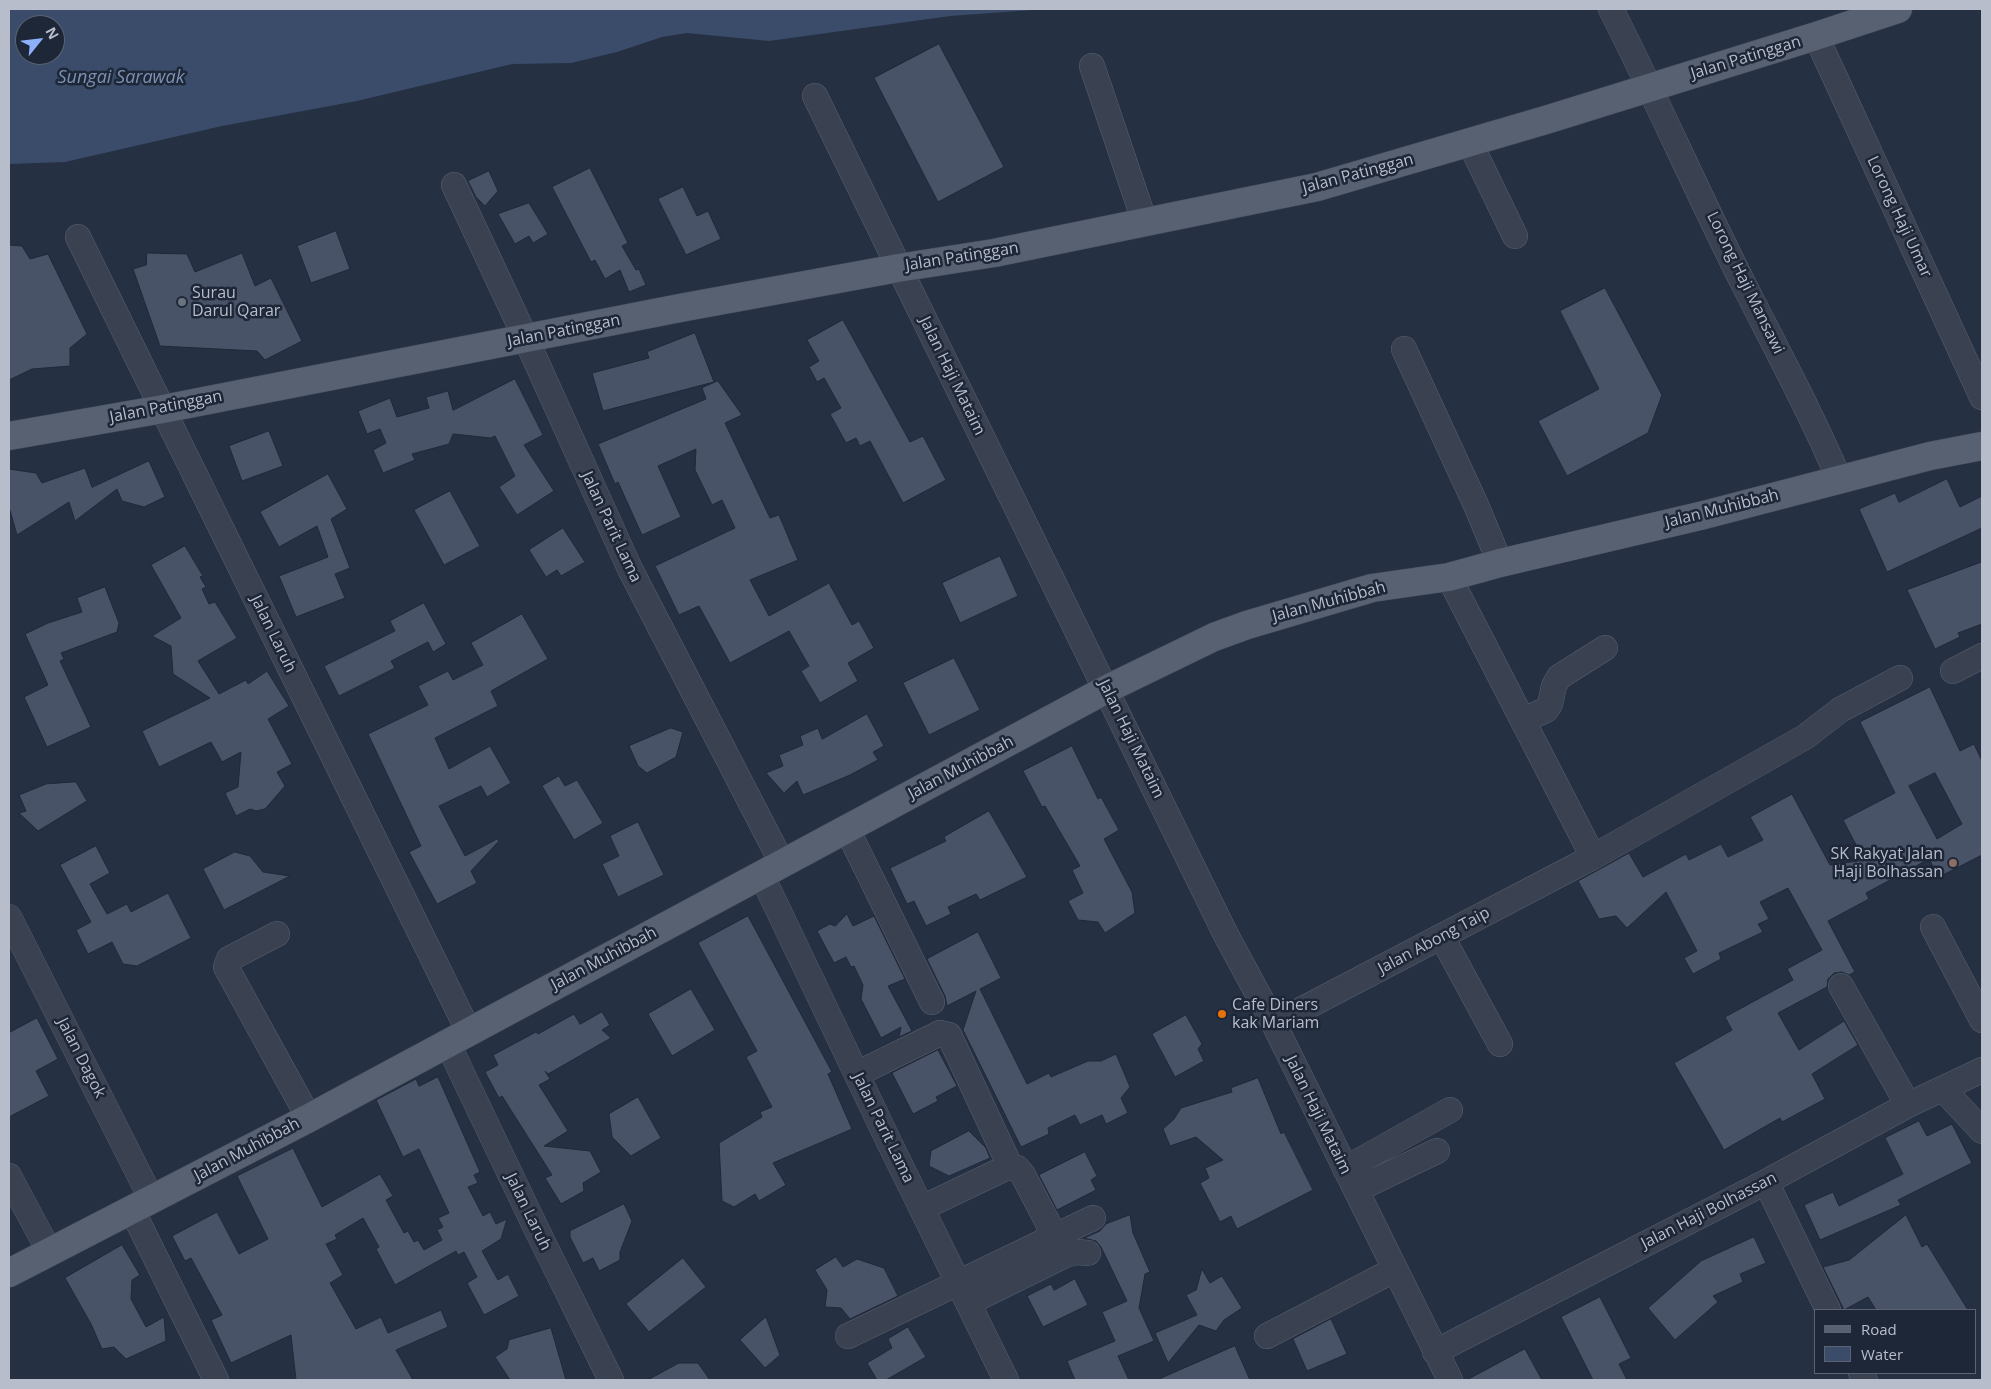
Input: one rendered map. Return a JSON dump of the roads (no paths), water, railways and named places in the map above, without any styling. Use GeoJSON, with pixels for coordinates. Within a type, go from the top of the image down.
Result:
{"type":"FeatureCollection","features":[{"type":"Feature","properties":{"kind":"main road","name":"Jalan Patinggan"},"geometry":{"type":"LineString","coordinates":[[9,436],[162,409],[680,308],[898,268],[994,253],[1317,187],[1470,143],[1898,9]]}},
{"type":"Feature","properties":{"kind":"main road","name":"Jalan Muhibbah"},"geometry":{"type":"LineString","coordinates":[[9,1273],[309,1118],[458,1036],[1107,689],[1202,642],[1247,625],[1372,588],[1449,577],[1500,562],[1704,514],[1930,456],[1982,446]]}},
{"type":"Feature","properties":{"kind":"street","name":"Lorong Haji Mansawi"},"geometry":{"type":"LineString","coordinates":[[1611,9],[1744,284],[1818,429],[1839,479]]}},
{"type":"Feature","properties":{"kind":"street","name":"Lorong Haji Umar"},"geometry":{"type":"LineString","coordinates":[[1816,36],[1982,397]]}},
{"type":"Feature","properties":{"kind":"street"},"geometry":{"type":"LineString","coordinates":[[1092,66],[1145,223]]}},
{"type":"Feature","properties":{"kind":"street","name":"Jalan Haji Mataim"},"geometry":{"type":"LineString","coordinates":[[815,96],[1225,933],[1274,1024],[1450,1380]]}},
{"type":"Feature","properties":{"kind":"street"},"geometry":{"type":"LineString","coordinates":[[1470,143],[1515,236]]}},
{"type":"Feature","properties":{"kind":"street","name":"Jalan Parit Lama"},"geometry":{"type":"LineString","coordinates":[[454,185],[630,569],[772,869],[856,1074],[1006,1380]]}},
{"type":"Feature","properties":{"kind":"street","name":"Jalan Laruh"},"geometry":{"type":"LineString","coordinates":[[78,237],[162,409],[458,1036],[534,1226],[611,1380]]}},
{"type":"Feature","properties":{"kind":"street"},"geometry":{"type":"LineString","coordinates":[[1404,349],[1476,505],[1500,562]]}},
{"type":"Feature","properties":{"kind":"street"},"geometry":{"type":"LineString","coordinates":[[1449,577],[1594,857]]}},
{"type":"Feature","properties":{"kind":"street"},"geometry":{"type":"LineString","coordinates":[[1523,720],[1546,710],[1550,704],[1554,686],[1559,677],[1605,648]]}},
{"type":"Feature","properties":{"kind":"street","name":"Jalan Abong Taip"},"geometry":{"type":"LineString","coordinates":[[1274,1024],[1594,857],[1805,737],[1840,710],[1900,678]]}},
{"type":"Feature","properties":{"kind":"street"},"geometry":{"type":"LineString","coordinates":[[847,829],[932,1002]]}},
{"type":"Feature","properties":{"kind":"street","name":"Jalan Dagok"},"geometry":{"type":"LineString","coordinates":[[9,917],[142,1205],[216,1380]]}},
{"type":"Feature","properties":{"kind":"street"},"geometry":{"type":"LineString","coordinates":[[1933,927],[1982,1020]]}},
{"type":"Feature","properties":{"kind":"street"},"geometry":{"type":"LineString","coordinates":[[278,934],[229,959],[226,967],[309,1118]]}},
{"type":"Feature","properties":{"kind":"street"},"geometry":{"type":"LineString","coordinates":[[1442,937],[1500,1044]]}},
{"type":"Feature","properties":{"kind":"street"},"geometry":{"type":"LineString","coordinates":[[1841,986],[1908,1106]]}},
{"type":"Feature","properties":{"kind":"street"},"geometry":{"type":"LineString","coordinates":[[856,1074],[940,1033],[949,1036],[1010,1166]]}},
{"type":"Feature","properties":{"kind":"street","name":"Jalan Haji Bolhassan"},"geometry":{"type":"LineString","coordinates":[[1435,1352],[1766,1182],[1908,1106],[1982,1070]]}},
{"type":"Feature","properties":{"kind":"street"},"geometry":{"type":"LineString","coordinates":[[1943,1089],[1982,1131]]}},
{"type":"Feature","properties":{"kind":"street"},"geometry":{"type":"LineString","coordinates":[[1351,1180],[1450,1110]]}},
{"type":"Feature","properties":{"kind":"street"},"geometry":{"type":"LineString","coordinates":[[1351,1180],[1437,1151]]}},
{"type":"Feature","properties":{"kind":"street"},"geometry":{"type":"LineString","coordinates":[[922,1208],[1010,1166],[1017,1168],[1023,1175],[1048,1223],[1051,1238]]}},
{"type":"Feature","properties":{"kind":"street"},"geometry":{"type":"LineString","coordinates":[[9,1176],[49,1251]]}},
{"type":"Feature","properties":{"kind":"street"},"geometry":{"type":"LineString","coordinates":[[1766,1182],[1828,1309]]}},
{"type":"Feature","properties":{"kind":"street"},"geometry":{"type":"LineString","coordinates":[[963,1293],[1051,1238],[1093,1218]]}},
{"type":"Feature","properties":{"kind":"street"},"geometry":{"type":"LineString","coordinates":[[848,1336],[1065,1255],[1077,1252],[1088,1253]]}},
{"type":"Feature","properties":{"kind":"street"},"geometry":{"type":"LineString","coordinates":[[1267,1336],[1394,1270]]}},
{"type":"Feature","properties":{"kind":"water","name":"Sungai Sarawak"},"geometry":{"type":"Polygon","coordinates":[[[9,9],[1046,9],[950,16],[769,41],[687,33],[662,37],[617,52],[571,63],[512,64],[357,101],[222,126],[65,162],[9,164],[9,9]]]}},
{"type":"Feature","properties":{"kind":"place","name":"Surau Darul Qarar"},"geometry":{"type":"Point","coordinates":[182,302]}},
{"type":"Feature","properties":{"kind":"place","name":"SK Rakyat Jalan Haji Bolhassan"},"geometry":{"type":"Point","coordinates":[1953,863]}},
{"type":"Feature","properties":{"kind":"place","name":"Cafe Diners kak Mariam"},"geometry":{"type":"Point","coordinates":[1222,1014]}}]}
